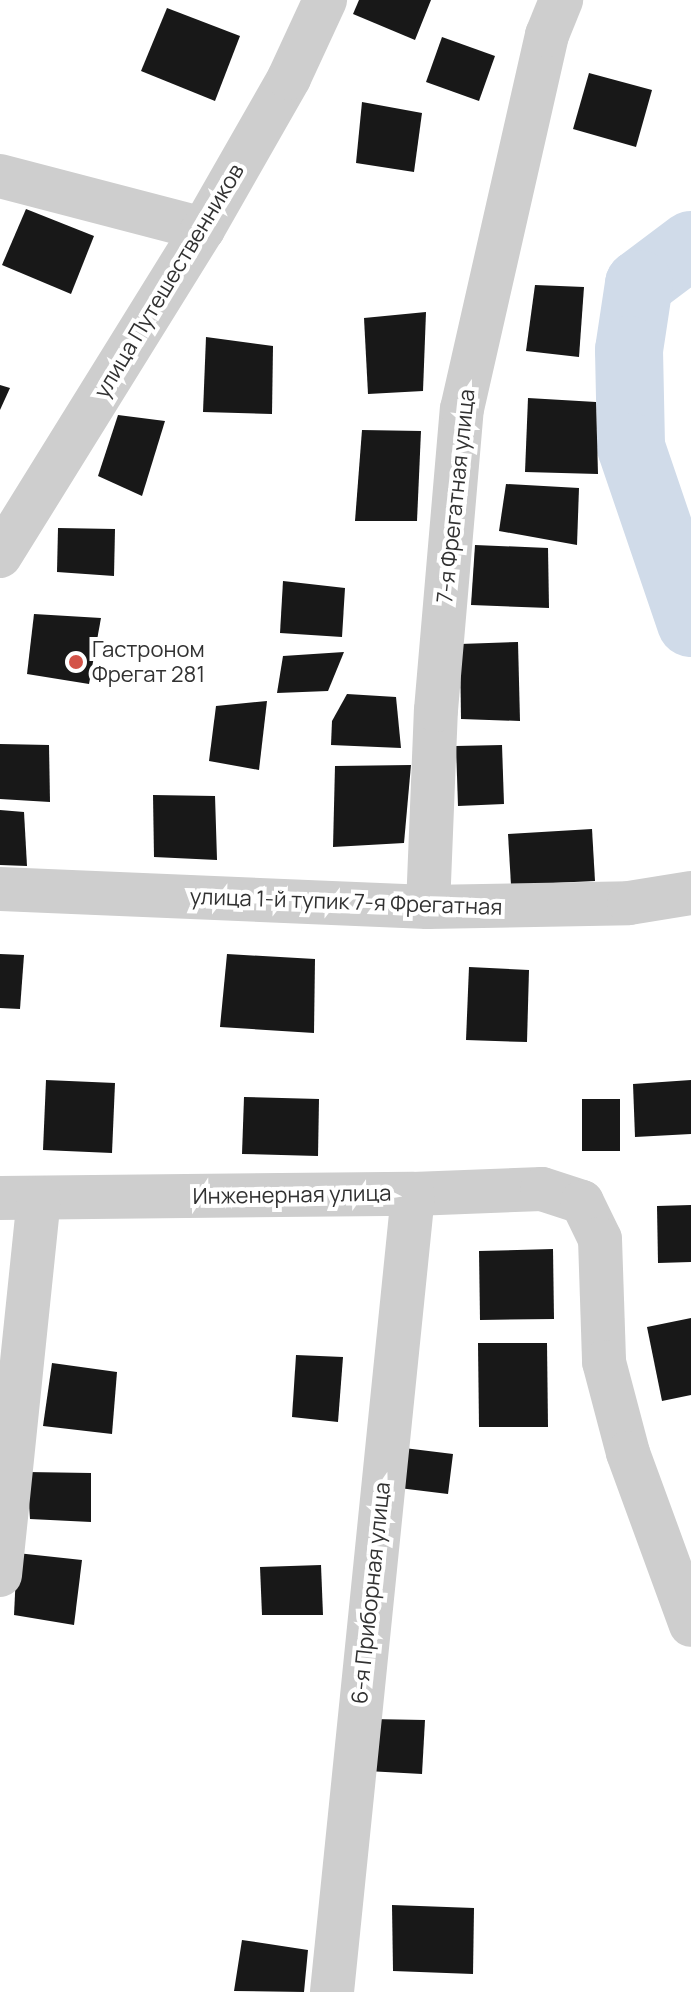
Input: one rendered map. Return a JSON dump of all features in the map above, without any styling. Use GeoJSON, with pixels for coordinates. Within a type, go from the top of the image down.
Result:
{"type":"FeatureCollection","features":[{"type":"Feature","properties":{"kind":"street","name":"улица Путешественников"},"geometry":{"type":"LineString","coordinates":[[0,556],[203,229],[289,78],[325,0]]}},
{"type":"Feature","properties":{"kind":"street","name":"7-я Фрегатная улица"},"geometry":{"type":"LineString","coordinates":[[428,907],[436,710],[462,409],[547,35],[561,0]]}},
{"type":"Feature","properties":{"kind":"street"},"geometry":{"type":"LineString","coordinates":[[0,176],[203,229]]}},
{"type":"Feature","properties":{"kind":"street","name":"улица 1-й тупик 7-я Фрегатная"},"geometry":{"type":"LineString","coordinates":[[0,889],[428,907],[599,904],[691,894]]}},
{"type":"Feature","properties":{"kind":"street","name":"Инженерная улица"},"geometry":{"type":"LineString","coordinates":[[19,1198],[413,1194],[542,1189],[582,1202],[600,1239],[604,1362],[620,1423],[691,1625]]}},
{"type":"Feature","properties":{"kind":"street","name":"6-я Приборная улица"},"geometry":{"type":"LineString","coordinates":[[332,1992],[413,1194]]}},
{"type":"Feature","properties":{"kind":"street"},"geometry":{"type":"LineString","coordinates":[[0,1575],[19,1198]]}},
{"type":"Feature","properties":{"kind":"building"},"geometry":{"type":"Polygon","coordinates":[[[359,0],[431,0],[415,40],[353,14],[359,0]]]}},
{"type":"Feature","properties":{"kind":"building"},"geometry":{"type":"Polygon","coordinates":[[[167,8],[240,36],[215,101],[141,71],[167,8]]]}},
{"type":"Feature","properties":{"kind":"building"},"geometry":{"type":"Polygon","coordinates":[[[442,37],[495,56],[479,101],[426,82],[442,37]]]}},
{"type":"Feature","properties":{"kind":"building"},"geometry":{"type":"Polygon","coordinates":[[[589,73],[652,90],[636,147],[573,129],[589,73]]]}},
{"type":"Feature","properties":{"kind":"building"},"geometry":{"type":"Polygon","coordinates":[[[362,102],[422,113],[414,172],[356,163],[362,102]]]}},
{"type":"Feature","properties":{"kind":"building"},"geometry":{"type":"Polygon","coordinates":[[[26,209],[94,236],[71,294],[2,265],[26,209]]]}},
{"type":"Feature","properties":{"kind":"building"},"geometry":{"type":"Polygon","coordinates":[[[535,285],[584,287],[579,357],[526,351],[535,285]]]}},
{"type":"Feature","properties":{"kind":"building"},"geometry":{"type":"Polygon","coordinates":[[[426,312],[423,391],[368,394],[364,318],[426,312]]]}},
{"type":"Feature","properties":{"kind":"building"},"geometry":{"type":"Polygon","coordinates":[[[206,337],[273,346],[272,414],[203,412],[206,337]]]}},
{"type":"Feature","properties":{"kind":"building"},"geometry":{"type":"Polygon","coordinates":[[[0,385],[10,388],[0,410],[0,385]]]}},
{"type":"Feature","properties":{"kind":"building"},"geometry":{"type":"Polygon","coordinates":[[[528,398],[596,402],[598,474],[525,472],[528,398]]]}},
{"type":"Feature","properties":{"kind":"building"},"geometry":{"type":"Polygon","coordinates":[[[118,415],[165,421],[142,496],[98,476],[118,415]]]}},
{"type":"Feature","properties":{"kind":"building"},"geometry":{"type":"Polygon","coordinates":[[[362,430],[421,431],[417,521],[355,521],[362,430]]]}},
{"type":"Feature","properties":{"kind":"building"},"geometry":{"type":"Polygon","coordinates":[[[506,484],[579,488],[577,545],[499,531],[506,484]]]}},
{"type":"Feature","properties":{"kind":"building"},"geometry":{"type":"Polygon","coordinates":[[[58,528],[115,529],[114,576],[57,572],[58,528]]]}},
{"type":"Feature","properties":{"kind":"building"},"geometry":{"type":"Polygon","coordinates":[[[475,545],[548,548],[549,608],[471,605],[475,545]]]}},
{"type":"Feature","properties":{"kind":"building"},"geometry":{"type":"Polygon","coordinates":[[[283,581],[345,588],[342,637],[280,633],[283,581]]]}},
{"type":"Feature","properties":{"kind":"building"},"geometry":{"type":"Polygon","coordinates":[[[34,614],[101,618],[89,684],[27,674],[34,614]]]}},
{"type":"Feature","properties":{"kind":"building"},"geometry":{"type":"Polygon","coordinates":[[[518,642],[520,721],[461,719],[460,644],[518,642]]]}},
{"type":"Feature","properties":{"kind":"building"},"geometry":{"type":"Polygon","coordinates":[[[344,652],[328,691],[277,693],[283,656],[344,652]]]}},
{"type":"Feature","properties":{"kind":"building"},"geometry":{"type":"Polygon","coordinates":[[[347,694],[396,697],[401,748],[331,745],[332,721],[347,694]]]}},
{"type":"Feature","properties":{"kind":"building"},"geometry":{"type":"Polygon","coordinates":[[[267,701],[259,770],[209,761],[216,706],[267,701]]]}},
{"type":"Feature","properties":{"kind":"building"},"geometry":{"type":"Polygon","coordinates":[[[0,744],[49,745],[50,802],[0,799],[0,744]]]}},
{"type":"Feature","properties":{"kind":"building"},"geometry":{"type":"Polygon","coordinates":[[[502,745],[504,804],[458,806],[456,746],[502,745]]]}},
{"type":"Feature","properties":{"kind":"building"},"geometry":{"type":"Polygon","coordinates":[[[411,765],[404,843],[333,847],[335,766],[411,765]]]}},
{"type":"Feature","properties":{"kind":"building"},"geometry":{"type":"Polygon","coordinates":[[[153,795],[215,796],[217,860],[154,857],[153,795]]]}},
{"type":"Feature","properties":{"kind":"building"},"geometry":{"type":"Polygon","coordinates":[[[0,810],[24,812],[27,866],[0,865],[0,810]]]}},
{"type":"Feature","properties":{"kind":"building"},"geometry":{"type":"Polygon","coordinates":[[[592,829],[595,881],[511,885],[508,834],[592,829]]]}},
{"type":"Feature","properties":{"kind":"building"},"geometry":{"type":"Polygon","coordinates":[[[0,954],[24,955],[20,1009],[0,1008],[0,954]]]}},
{"type":"Feature","properties":{"kind":"building"},"geometry":{"type":"Polygon","coordinates":[[[227,954],[315,959],[314,1033],[220,1027],[227,954]]]}},
{"type":"Feature","properties":{"kind":"building"},"geometry":{"type":"Polygon","coordinates":[[[469,967],[529,970],[527,1042],[466,1040],[469,967]]]}},
{"type":"Feature","properties":{"kind":"building"},"geometry":{"type":"Polygon","coordinates":[[[46,1080],[115,1083],[112,1153],[43,1150],[46,1080]]]}},
{"type":"Feature","properties":{"kind":"building"},"geometry":{"type":"Polygon","coordinates":[[[691,1080],[691,1134],[635,1137],[633,1084],[691,1080]]]}},
{"type":"Feature","properties":{"kind":"building"},"geometry":{"type":"Polygon","coordinates":[[[244,1097],[319,1099],[318,1156],[242,1154],[244,1097]]]}},
{"type":"Feature","properties":{"kind":"building"},"geometry":{"type":"Polygon","coordinates":[[[582,1099],[620,1099],[620,1151],[582,1151],[582,1099]]]}},
{"type":"Feature","properties":{"kind":"building"},"geometry":{"type":"Polygon","coordinates":[[[691,1205],[691,1262],[658,1263],[657,1206],[691,1205]]]}},
{"type":"Feature","properties":{"kind":"building"},"geometry":{"type":"Polygon","coordinates":[[[553,1249],[554,1319],[480,1320],[479,1251],[553,1249]]]}},
{"type":"Feature","properties":{"kind":"building"},"geometry":{"type":"Polygon","coordinates":[[[691,1318],[691,1395],[662,1401],[647,1327],[691,1318]]]}},
{"type":"Feature","properties":{"kind":"building"},"geometry":{"type":"Polygon","coordinates":[[[478,1343],[547,1343],[548,1427],[479,1427],[478,1343]]]}},
{"type":"Feature","properties":{"kind":"building"},"geometry":{"type":"Polygon","coordinates":[[[296,1355],[343,1357],[338,1422],[292,1417],[296,1355]]]}},
{"type":"Feature","properties":{"kind":"building"},"geometry":{"type":"Polygon","coordinates":[[[52,1363],[117,1372],[112,1434],[43,1426],[52,1363]]]}},
{"type":"Feature","properties":{"kind":"building"},"geometry":{"type":"Polygon","coordinates":[[[404,1448],[453,1454],[448,1494],[399,1488],[404,1448]]]}},
{"type":"Feature","properties":{"kind":"building"},"geometry":{"type":"Polygon","coordinates":[[[27,1472],[91,1473],[91,1522],[30,1519],[27,1472]]]}},
{"type":"Feature","properties":{"kind":"building"},"geometry":{"type":"Polygon","coordinates":[[[17,1553],[82,1560],[74,1625],[14,1615],[17,1553]]]}},
{"type":"Feature","properties":{"kind":"building"},"geometry":{"type":"Polygon","coordinates":[[[321,1565],[323,1615],[262,1615],[260,1567],[321,1565]]]}},
{"type":"Feature","properties":{"kind":"building"},"geometry":{"type":"Polygon","coordinates":[[[370,1719],[425,1720],[422,1774],[367,1771],[370,1719]]]}},
{"type":"Feature","properties":{"kind":"building"},"geometry":{"type":"Polygon","coordinates":[[[392,1905],[474,1908],[473,1974],[393,1971],[392,1905]]]}},
{"type":"Feature","properties":{"kind":"building"},"geometry":{"type":"Polygon","coordinates":[[[242,1940],[308,1950],[304,1992],[234,1991],[242,1940]]]}},
{"type":"Feature","properties":{"kind":"waterway"},"geometry":{"type":"LineString","coordinates":[[691,245],[639,284],[629,350],[631,447],[691,623]]}},
{"type":"Feature","properties":{"kind":"place","name":"Гастроном Фрегат 281"},"geometry":{"type":"Point","coordinates":[76,662]}}]}
